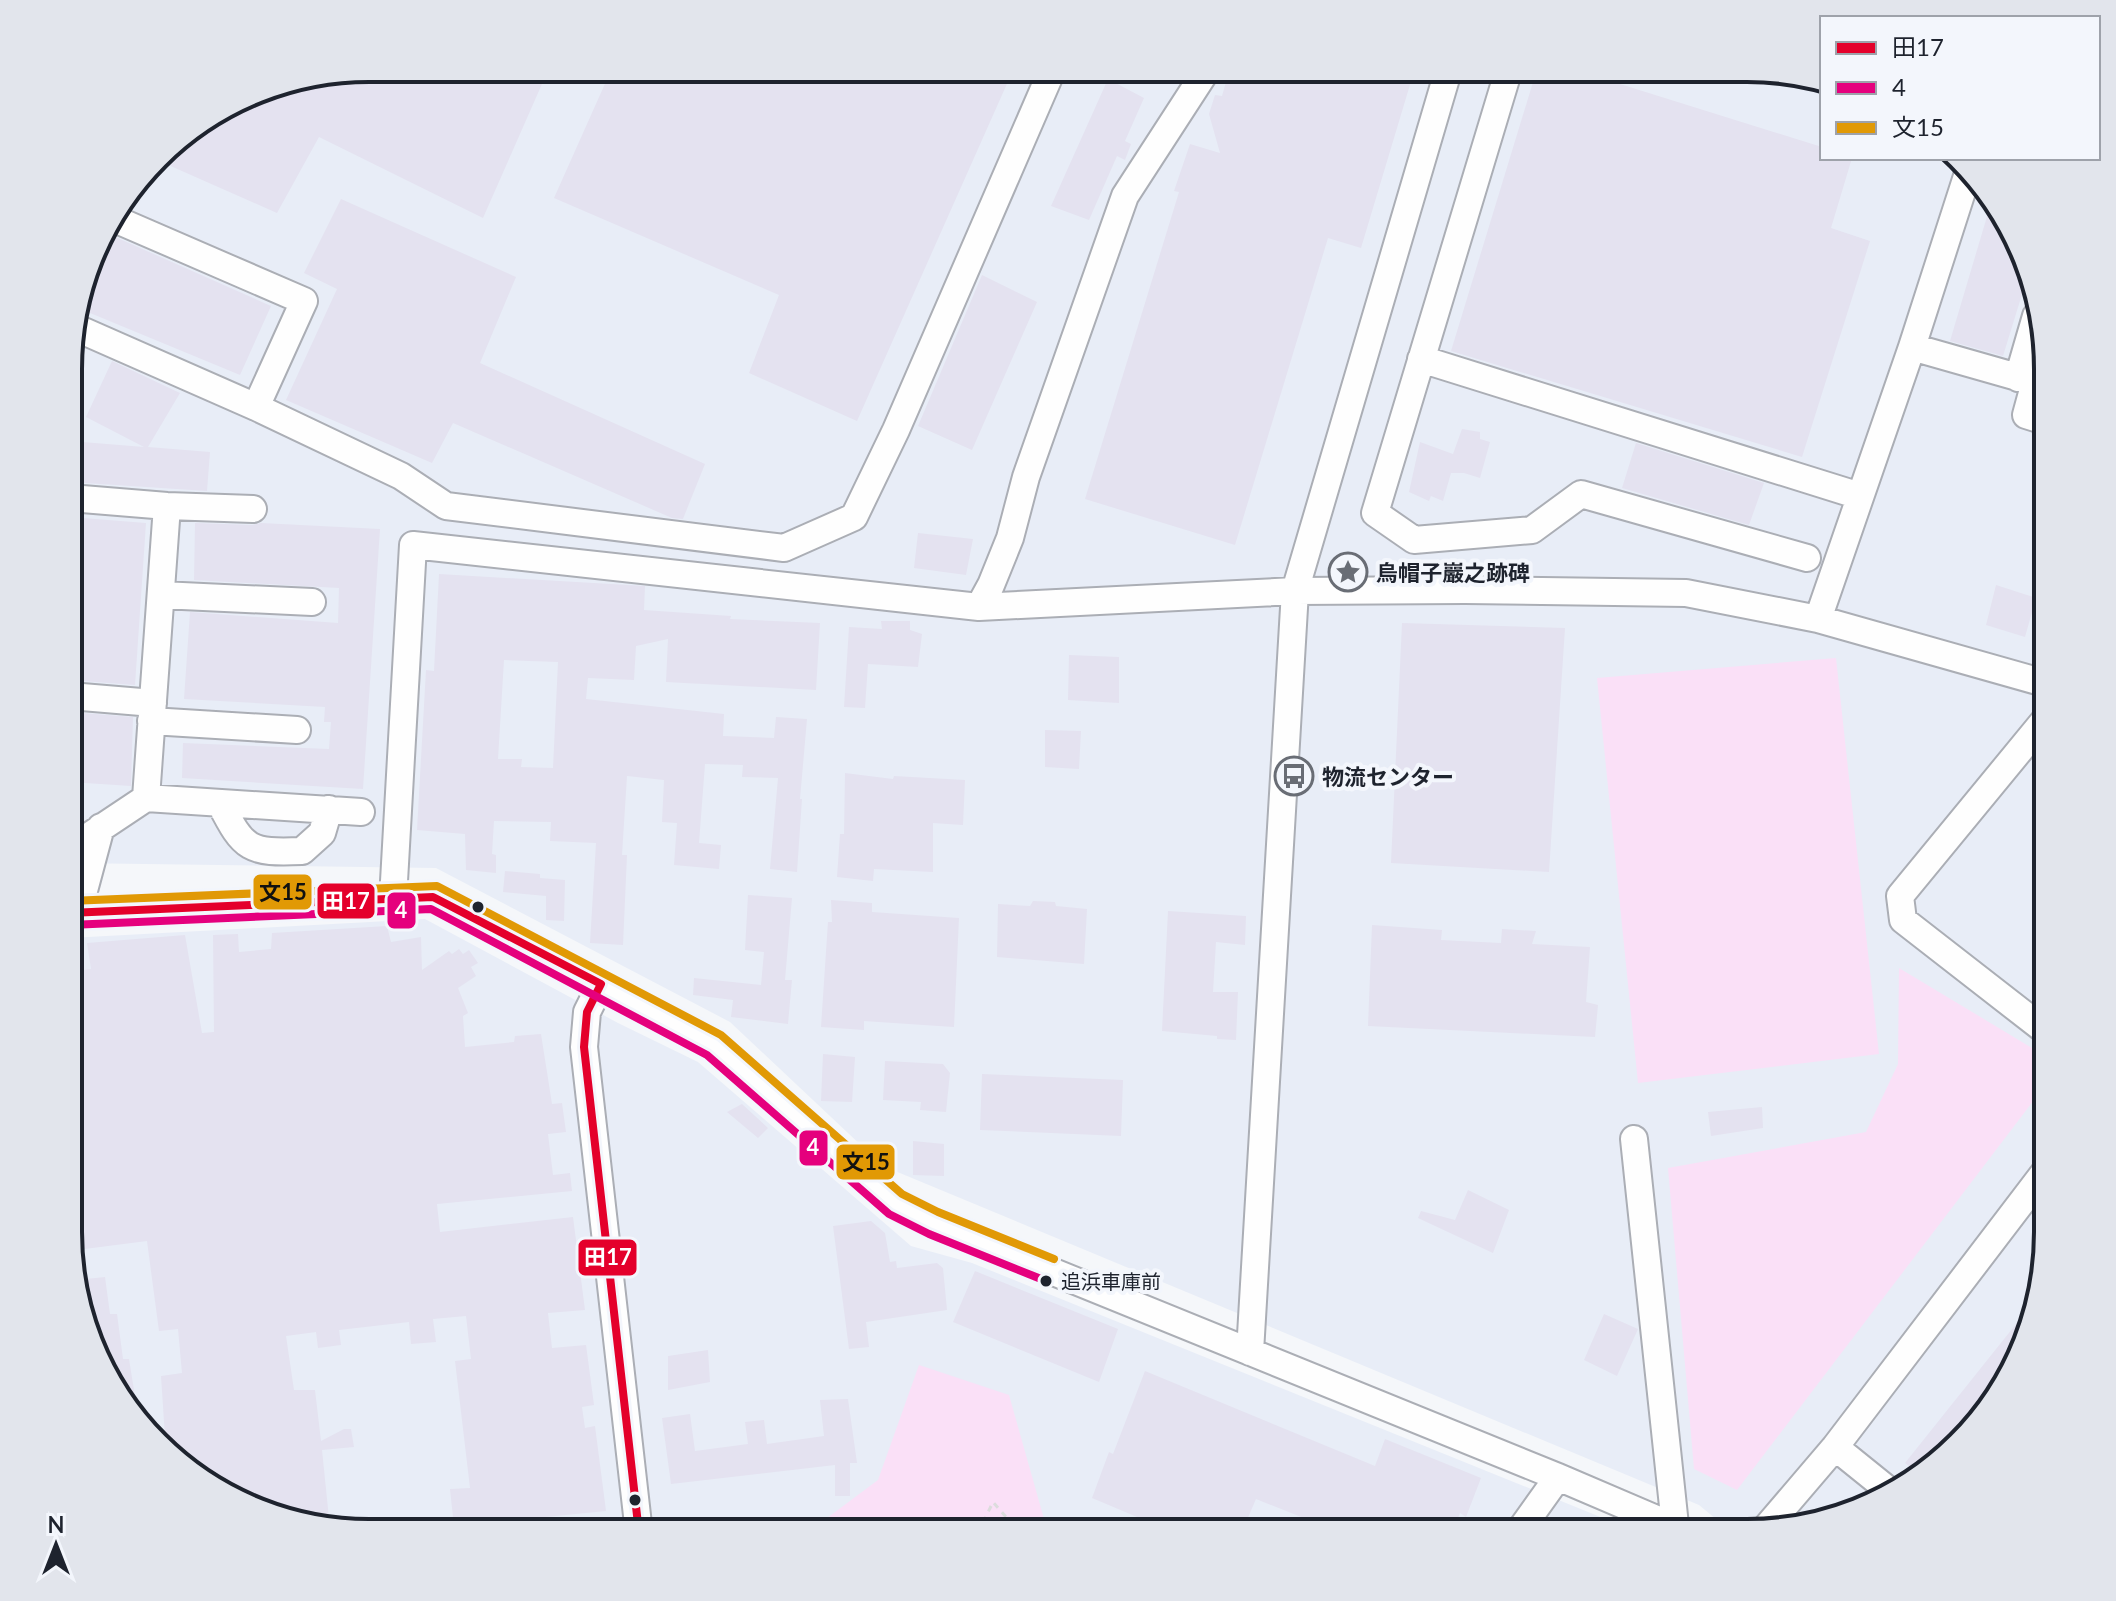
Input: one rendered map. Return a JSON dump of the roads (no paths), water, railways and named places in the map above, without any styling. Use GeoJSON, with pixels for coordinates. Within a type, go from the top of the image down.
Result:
{"type":"FeatureCollection","features":[{"type":"Feature","properties":{"kind":"street"},"geometry":{"type":"LineString","coordinates":[[84,331],[256,407],[401,476],[446,506],[784,548],[854,517],[896,430],[1047,82]]}},
{"type":"Feature","properties":{"kind":"street"},"geometry":{"type":"LineString","coordinates":[[979,607],[1010,538],[1026,477],[1125,196],[1199,82]]}},
{"type":"Feature","properties":{"kind":"street"},"geometry":{"type":"LineString","coordinates":[[1250,1352],[1295,591],[1445,82]]}},
{"type":"Feature","properties":{"kind":"street"},"geometry":{"type":"LineString","coordinates":[[1505,82],[1375,513],[1414,540],[1532,530],[1581,494],[1807,558]]}},
{"type":"Feature","properties":{"kind":"street"},"geometry":{"type":"LineString","coordinates":[[1818,619],[1965,182]]}},
{"type":"Feature","properties":{"kind":"street"},"geometry":{"type":"LineString","coordinates":[[123,223],[304,301],[256,407]]}},
{"type":"Feature","properties":{"kind":"street"},"geometry":{"type":"LineString","coordinates":[[2018,378],[2032,335]]}},
{"type":"Feature","properties":{"kind":"street"},"geometry":{"type":"LineString","coordinates":[[1912,347],[2034,382]]}},
{"type":"Feature","properties":{"kind":"street"},"geometry":{"type":"LineString","coordinates":[[1421,359],[1860,496]]}},
{"type":"Feature","properties":{"kind":"street"},"geometry":{"type":"LineString","coordinates":[[2034,386],[2026,415],[2034,418]]}},
{"type":"Feature","properties":{"kind":"street"},"geometry":{"type":"LineString","coordinates":[[82,499],[253,509]]}},
{"type":"Feature","properties":{"kind":"street"},"geometry":{"type":"LineString","coordinates":[[146,798],[167,506]]}},
{"type":"Feature","properties":{"kind":"street"},"geometry":{"type":"LineString","coordinates":[[393,899],[413,545],[979,607],[1295,591],[1686,593],[1818,619],[2034,680]]}},
{"type":"Feature","properties":{"kind":"street"},"geometry":{"type":"LineString","coordinates":[[161,595],[312,602]]}},
{"type":"Feature","properties":{"kind":"street"},"geometry":{"type":"LineString","coordinates":[[82,698],[152,712],[297,730]]}},
{"type":"Feature","properties":{"kind":"street"},"geometry":{"type":"LineString","coordinates":[[2034,733],[1900,896],[1903,920],[2034,1022]]}},
{"type":"Feature","properties":{"kind":"street"},"geometry":{"type":"LineString","coordinates":[[82,840],[146,798],[361,812]]}},
{"type":"Feature","properties":{"kind":"street"},"geometry":{"type":"LineString","coordinates":[[220,803],[238,837],[265,852],[302,851],[322,833],[329,809]]}},
{"type":"Feature","properties":{"kind":"street"},"geometry":{"type":"LineString","coordinates":[[82,888],[101,827]]}},
{"type":"Feature","properties":{"kind":"street"},"geometry":{"type":"LineString","coordinates":[[82,913],[433,897],[446,902],[714,1045],[895,1204],[933,1223],[1657,1519]]}},
{"type":"Feature","properties":{"kind":"street"},"geometry":{"type":"LineString","coordinates":[[601,984],[587,1012],[584,1047],[638,1519]]}},
{"type":"Feature","properties":{"kind":"street"},"geometry":{"type":"LineString","coordinates":[[1634,1139],[1683,1519]]}},
{"type":"Feature","properties":{"kind":"street"},"geometry":{"type":"LineString","coordinates":[[1775,1517],[1835,1447],[2034,1186]]}},
{"type":"Feature","properties":{"kind":"street"},"geometry":{"type":"LineString","coordinates":[[1835,1447],[1882,1485]]}},
{"type":"Feature","properties":{"kind":"street"},"geometry":{"type":"LineString","coordinates":[[1528,1519],[1558,1477]]}},
{"type":"Feature","properties":{"kind":"place","name":"烏帽子巖之跡碑"},"geometry":{"type":"Point","coordinates":[1348,572]}},
{"type":"Feature","properties":{"kind":"place","name":"物流センター"},"geometry":{"type":"Point","coordinates":[1294,776]}},
{"type":"Feature","properties":{"kind":"place","name":"追浜車庫前"},"geometry":{"type":"Point","coordinates":[1046,1281]}}]}
